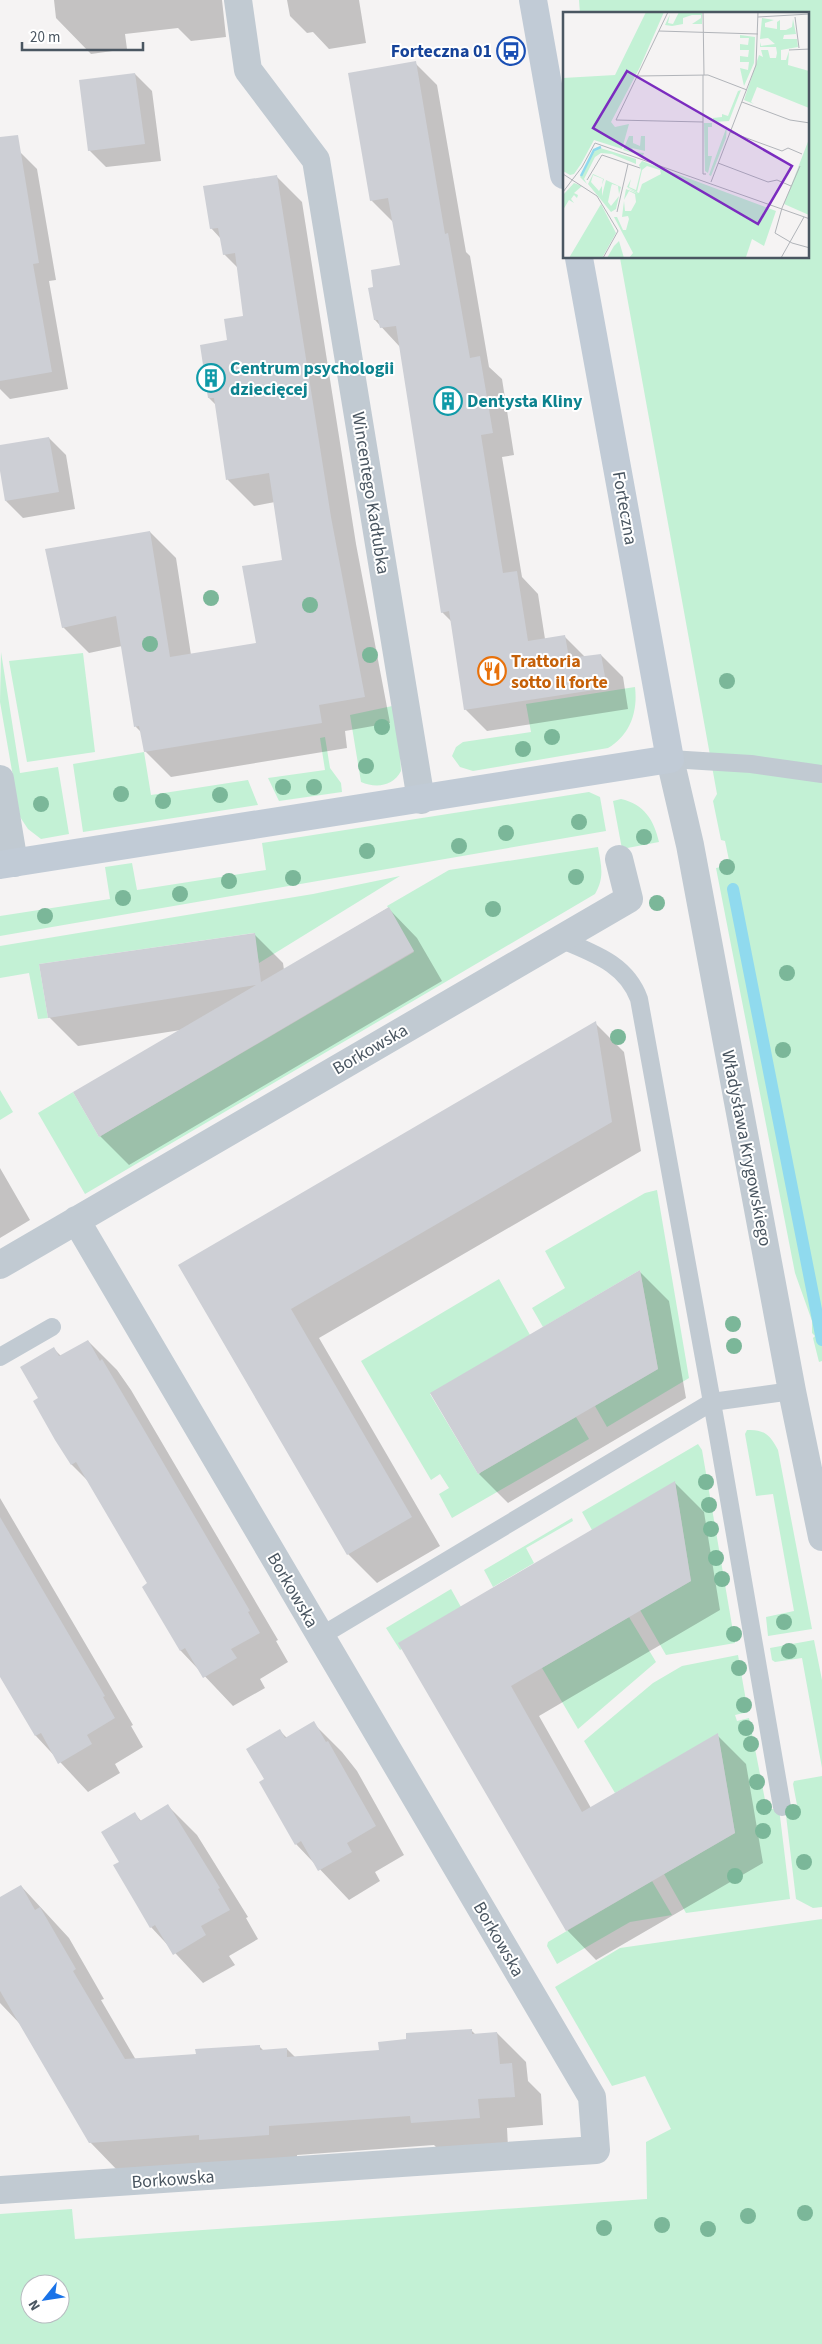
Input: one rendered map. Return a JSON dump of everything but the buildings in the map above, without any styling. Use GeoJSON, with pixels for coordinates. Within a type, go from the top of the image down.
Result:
{"type":"FeatureCollection","features":[{"type":"Feature","properties":{"kind":"street","name":"Wincentego Kadłubka"},"geometry":{"type":"LineString","coordinates":[[238,0],[248,70],[316,160],[421,800]]}},
{"type":"Feature","properties":{"kind":"street"},"geometry":{"type":"LineString","coordinates":[[533,0],[563,169]]}},
{"type":"Feature","properties":{"kind":"street","name":"Forteczna"},"geometry":{"type":"LineString","coordinates":[[579,259],[670,759]]}},
{"type":"Feature","properties":{"kind":"street"},"geometry":{"type":"LineString","coordinates":[[0,779],[7,864],[421,800],[670,759]]}},
{"type":"Feature","properties":{"kind":"street","name":"Władysława Krygowskiego"},"geometry":{"type":"LineString","coordinates":[[670,759],[690,845],[792,1391],[822,1537]]}},
{"type":"Feature","properties":{"kind":"street","name":"Borkowska"},"geometry":{"type":"LineString","coordinates":[[0,1265],[629,899],[619,859]]}},
{"type":"Feature","properties":{"kind":"street","name":"Borkowska"},"geometry":{"type":"LineString","coordinates":[[0,2190],[596,2150],[592,2097],[76,1220]]}},
{"type":"Feature","properties":{"kind":"lane"},"geometry":{"type":"LineString","coordinates":[[670,759],[751,764],[822,774]]}},
{"type":"Feature","properties":{"kind":"lane"},"geometry":{"type":"LineString","coordinates":[[560,939],[611,962],[625,974],[636,992],[712,1402],[782,1807]]}},
{"type":"Feature","properties":{"kind":"lane"},"geometry":{"type":"LineString","coordinates":[[0,1357],[52,1327]]}},
{"type":"Feature","properties":{"kind":"lane"},"geometry":{"type":"LineString","coordinates":[[321,1636],[712,1402],[792,1391]]}},
{"type":"Feature","properties":{"kind":"green space"},"geometry":{"type":"Polygon","coordinates":[[[579,0],[822,0],[822,1361],[819,1362],[813,1338],[815,1336],[812,1333],[812,1321],[795,1273],[716,868],[730,865],[725,841],[721,840],[713,801],[717,794],[620,259],[810,259],[810,12],[580,12],[579,0]]]}},
{"type":"Feature","properties":{"kind":"green space"},"geometry":{"type":"Polygon","coordinates":[[[1,652],[20,773],[58,767],[69,834],[41,839],[28,829],[20,817],[0,702],[1,652]]]}},
{"type":"Feature","properties":{"kind":"green space"},"geometry":{"type":"Polygon","coordinates":[[[83,653],[95,752],[27,762],[9,661],[83,653]]]}},
{"type":"Feature","properties":{"kind":"green space"},"geometry":{"type":"Polygon","coordinates":[[[635,687],[634,714],[631,722],[616,743],[608,748],[473,771],[460,767],[452,756],[456,747],[463,742],[531,732],[526,704],[635,687]]]}},
{"type":"Feature","properties":{"kind":"green space"},"geometry":{"type":"Polygon","coordinates":[[[397,705],[401,771],[393,780],[383,785],[361,782],[350,715],[397,705]]]}},
{"type":"Feature","properties":{"kind":"green space"},"geometry":{"type":"Polygon","coordinates":[[[325,737],[330,768],[341,783],[342,792],[279,801],[268,778],[325,770],[320,738],[325,737]]]}},
{"type":"Feature","properties":{"kind":"green space"},"geometry":{"type":"Polygon","coordinates":[[[144,752],[151,795],[248,780],[258,805],[83,832],[73,764],[144,752]]]}},
{"type":"Feature","properties":{"kind":"green space"},"geometry":{"type":"Polygon","coordinates":[[[589,792],[600,797],[606,831],[0,936],[0,916],[110,899],[105,867],[132,863],[137,890],[266,870],[262,843],[589,792]]]}},
{"type":"Feature","properties":{"kind":"green space"},"geometry":{"type":"Polygon","coordinates":[[[621,799],[636,805],[647,814],[659,842],[622,849],[613,801],[621,799]]]}},
{"type":"Feature","properties":{"kind":"green space"},"geometry":{"type":"Polygon","coordinates":[[[598,847],[601,876],[595,894],[85,1194],[38,1113],[73,1092],[99,1137],[414,952],[387,906],[449,870],[598,847]]]}},
{"type":"Feature","properties":{"kind":"green space"},"geometry":{"type":"Polygon","coordinates":[[[400,876],[259,963],[254,933],[39,964],[48,1018],[38,1019],[29,973],[0,978],[0,946],[313,894],[400,876]]]}},
{"type":"Feature","properties":{"kind":"green space"},"geometry":{"type":"Polygon","coordinates":[[[0,1090],[13,1112],[0,1120],[0,1090]]]}},
{"type":"Feature","properties":{"kind":"green space"},"geometry":{"type":"Polygon","coordinates":[[[657,1190],[689,1378],[607,1427],[595,1406],[658,1369],[640,1270],[543,1327],[532,1308],[565,1288],[545,1251],[645,1193],[657,1190]]]}},
{"type":"Feature","properties":{"kind":"green space"},"geometry":{"type":"Polygon","coordinates":[[[499,1279],[530,1335],[430,1394],[478,1474],[576,1417],[589,1439],[452,1518],[439,1494],[449,1488],[440,1474],[431,1480],[361,1361],[499,1279]]]}},
{"type":"Feature","properties":{"kind":"green space"},"geometry":{"type":"Polygon","coordinates":[[[747,1430],[766,1434],[778,1450],[812,1629],[768,1636],[766,1617],[794,1611],[773,1494],[756,1496],[745,1434],[747,1430]]]}},
{"type":"Feature","properties":{"kind":"green space"},"geometry":{"type":"Polygon","coordinates":[[[698,1444],[702,1450],[735,1643],[666,1655],[640,1610],[691,1581],[675,1482],[592,1530],[582,1512],[698,1444]]]}},
{"type":"Feature","properties":{"kind":"green space"},"geometry":{"type":"Polygon","coordinates":[[[572,1518],[573,1521],[526,1548],[534,1563],[493,1587],[484,1570],[572,1518]]]}},
{"type":"Feature","properties":{"kind":"green space"},"geometry":{"type":"Polygon","coordinates":[[[451,1589],[461,1607],[399,1643],[402,1649],[400,1650],[386,1628],[451,1589]]]}},
{"type":"Feature","properties":{"kind":"green space"},"geometry":{"type":"Polygon","coordinates":[[[629,1617],[656,1662],[578,1729],[542,1668],[629,1617]]]}},
{"type":"Feature","properties":{"kind":"green space"},"geometry":{"type":"Polygon","coordinates":[[[814,1640],[822,1680],[822,1768],[802,1658],[775,1662],[772,1660],[770,1648],[814,1640]]]}},
{"type":"Feature","properties":{"kind":"green space"},"geometry":{"type":"Polygon","coordinates":[[[738,1655],[748,1712],[735,1715],[737,1721],[749,1718],[767,1810],[779,1808],[790,1899],[686,1913],[664,1874],[735,1833],[718,1734],[615,1793],[584,1741],[653,1683],[682,1666],[738,1655]]]}},
{"type":"Feature","properties":{"kind":"green space"},"geometry":{"type":"Polygon","coordinates":[[[822,1776],[822,1907],[813,1908],[796,1899],[785,1807],[797,1805],[794,1781],[822,1776]]]}},
{"type":"Feature","properties":{"kind":"green space"},"geometry":{"type":"Polygon","coordinates":[[[652,1881],[672,1915],[630,1922],[557,1964],[547,1946],[548,1942],[652,1881]]]}},
{"type":"Feature","properties":{"kind":"green space"},"geometry":{"type":"Polygon","coordinates":[[[822,1919],[822,2344],[0,2344],[0,2214],[72,2209],[75,2239],[647,2199],[646,2142],[671,2129],[645,2076],[612,2086],[555,1987],[620,1948],[822,1919]]]}},
{"type":"Feature","properties":{"kind":"waterway"},"geometry":{"type":"LineString","coordinates":[[733,889],[822,1340]]}},
{"type":"Feature","properties":{"kind":"place","name":"Forteczna 01"},"geometry":{"type":"Point","coordinates":[511,51]}},
{"type":"Feature","properties":{"kind":"place","name":"Centrum psychologii dziecięcej"},"geometry":{"type":"Point","coordinates":[211,378]}},
{"type":"Feature","properties":{"kind":"place","name":"Dentysta Kliny"},"geometry":{"type":"Point","coordinates":[448,401]}},
{"type":"Feature","properties":{"kind":"place","name":"Trattoria sotto il forte"},"geometry":{"type":"Point","coordinates":[492,671]}}]}
